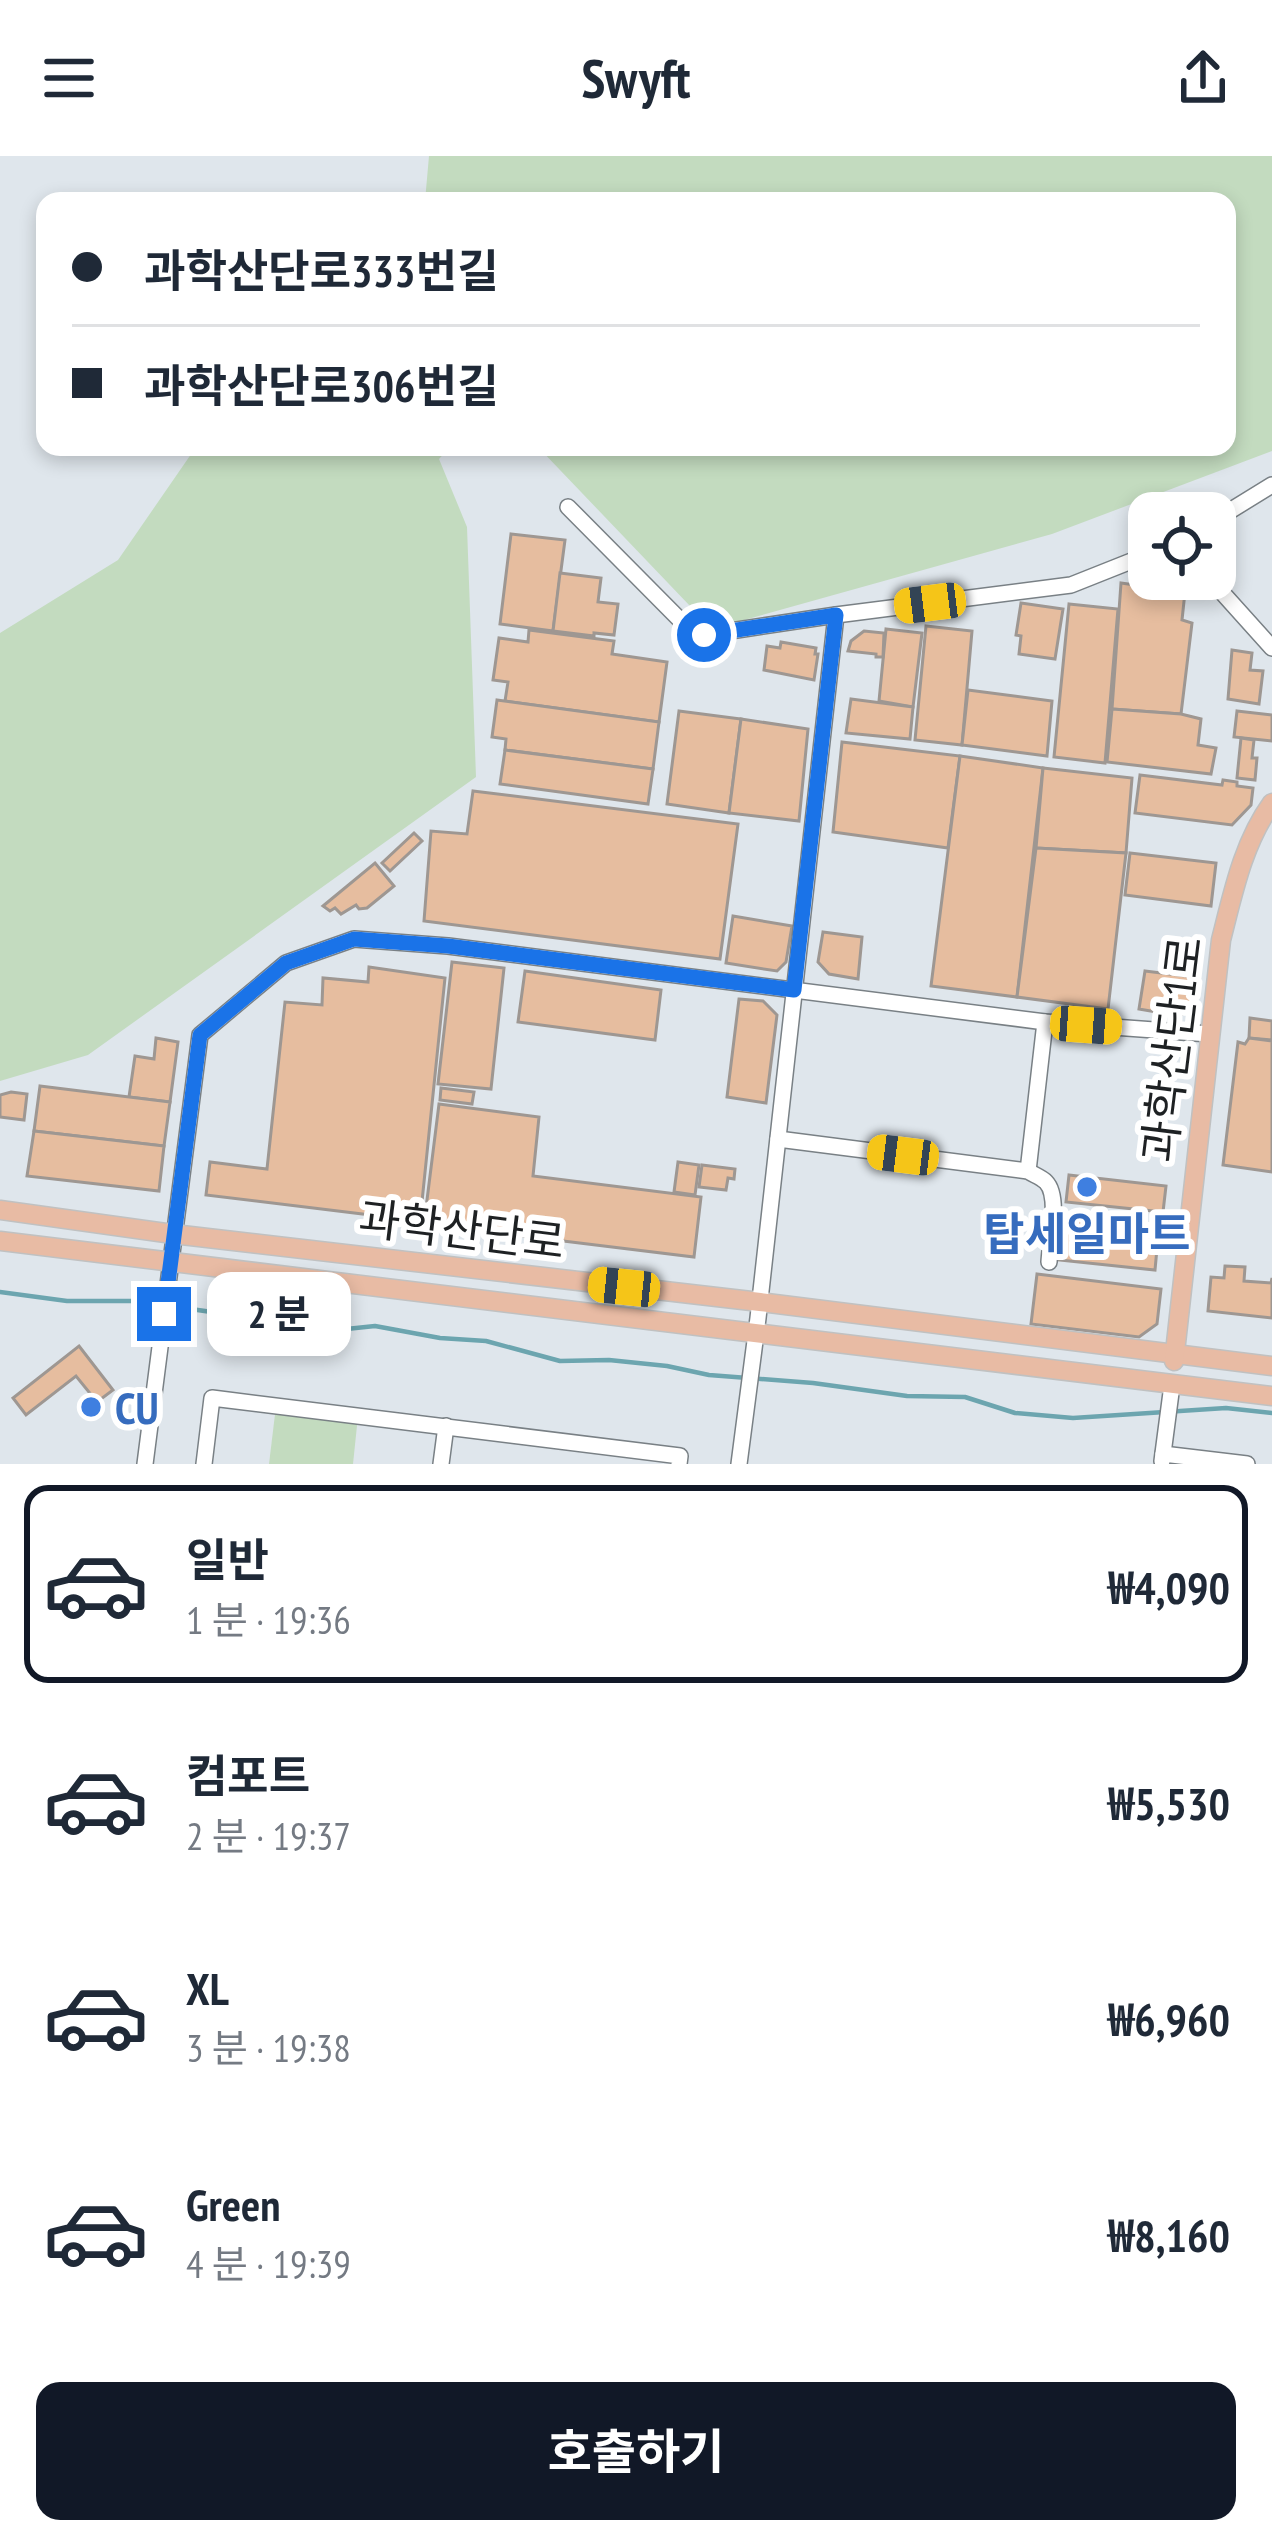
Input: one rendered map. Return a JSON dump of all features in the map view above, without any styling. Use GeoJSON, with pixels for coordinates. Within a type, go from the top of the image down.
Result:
{"type":"FeatureCollection","features":[{"type":"Feature","properties":{"kind":"main road","name":"과학산단1로"},"geometry":{"type":"LineString","coordinates":[[1171,1394],[1221,940],[1238,872],[1272,803]]}},
{"type":"Feature","properties":{"kind":"main road","name":"과학산단로"},"geometry":{"type":"LineString","coordinates":[[0,1210],[171,1248],[758,1318],[1272,1366]]}},
{"type":"Feature","properties":{"kind":"main road","name":"과학산단로"},"geometry":{"type":"LineString","coordinates":[[0,1240],[171,1248],[758,1318],[1171,1394],[1272,1396]]}},
{"type":"Feature","properties":{"kind":"street"},"geometry":{"type":"LineString","coordinates":[[1236,507],[1272,485]]}},
{"type":"Feature","properties":{"kind":"street"},"geometry":{"type":"LineString","coordinates":[[568,507],[690,630],[704,635],[1071,585],[1128,562]]}},
{"type":"Feature","properties":{"kind":"street"},"geometry":{"type":"LineString","coordinates":[[1229,600],[1272,648]]}},
{"type":"Feature","properties":{"kind":"street"},"geometry":{"type":"LineString","coordinates":[[739,1464],[836,615]]}},
{"type":"Feature","properties":{"kind":"street"},"geometry":{"type":"LineString","coordinates":[[145,1464],[200,1035],[286,963],[354,939],[448,946],[1045,1022],[1208,1034]]}},
{"type":"Feature","properties":{"kind":"street"},"geometry":{"type":"LineString","coordinates":[[1028,1171],[1045,1022]]}},
{"type":"Feature","properties":{"kind":"street"},"geometry":{"type":"LineString","coordinates":[[778,1139],[1028,1171],[1051,1189],[1049,1262]]}},
{"type":"Feature","properties":{"kind":"street"},"geometry":{"type":"LineString","coordinates":[[1171,1394],[1162,1459],[1247,1464]]}},
{"type":"Feature","properties":{"kind":"street"},"geometry":{"type":"LineString","coordinates":[[204,1464],[212,1398],[680,1456],[679,1464]]}},
{"type":"Feature","properties":{"kind":"street"},"geometry":{"type":"LineString","coordinates":[[441,1464],[446,1426]]}},
{"type":"Feature","properties":{"kind":"green space"},"geometry":{"type":"Polygon","coordinates":[[[429,156],[1272,156],[1272,451],[1163,492],[1128,492],[1128,505],[1052,534],[712,629],[547,456],[1236,456],[1236,192],[426,192],[429,156]]]}},
{"type":"Feature","properties":{"kind":"green space"},"geometry":{"type":"Polygon","coordinates":[[[190,456],[442,456],[467,527],[476,777],[88,1055],[0,1081],[0,633],[118,560],[190,456]]]}},
{"type":"Feature","properties":{"kind":"green space"},"geometry":{"type":"Polygon","coordinates":[[[276,1406],[358,1416],[353,1464],[269,1464],[276,1406]]]}},
{"type":"Feature","properties":{"kind":"building"},"geometry":{"type":"Polygon","coordinates":[[[511,534],[565,540],[553,631],[500,624],[511,534]]]}},
{"type":"Feature","properties":{"kind":"building"},"geometry":{"type":"Polygon","coordinates":[[[560,573],[601,578],[598,602],[618,604],[614,635],[553,631],[560,573]]]}},
{"type":"Feature","properties":{"kind":"building"},"geometry":{"type":"Polygon","coordinates":[[[1121,583],[1128,584],[1128,600],[1184,600],[1182,620],[1192,623],[1181,714],[1112,709],[1121,583]]]}},
{"type":"Feature","properties":{"kind":"building"},"geometry":{"type":"Polygon","coordinates":[[[1021,603],[1063,609],[1055,659],[1019,654],[1021,636],[1016,635],[1021,603]]]}},
{"type":"Feature","properties":{"kind":"building"},"geometry":{"type":"Polygon","coordinates":[[[1069,604],[1118,609],[1105,763],[1054,757],[1069,604]]]}},
{"type":"Feature","properties":{"kind":"building"},"geometry":{"type":"Polygon","coordinates":[[[926,626],[972,631],[962,745],[915,740],[926,626]]]}},
{"type":"Feature","properties":{"kind":"building"},"geometry":{"type":"Polygon","coordinates":[[[886,629],[922,633],[913,707],[879,701],[886,629]]]}},
{"type":"Feature","properties":{"kind":"building"},"geometry":{"type":"Polygon","coordinates":[[[529,630],[614,641],[612,654],[667,662],[659,722],[505,701],[508,682],[493,680],[499,638],[528,642],[529,630]]]}},
{"type":"Feature","properties":{"kind":"building"},"geometry":{"type":"Polygon","coordinates":[[[864,631],[884,633],[883,657],[848,651],[851,641],[864,631]]]}},
{"type":"Feature","properties":{"kind":"building"},"geometry":{"type":"Polygon","coordinates":[[[781,642],[816,648],[814,680],[764,670],[767,646],[780,648],[781,642]]]}},
{"type":"Feature","properties":{"kind":"building"},"geometry":{"type":"Polygon","coordinates":[[[1232,650],[1252,653],[1250,670],[1263,671],[1259,704],[1228,699],[1232,650]]]}},
{"type":"Feature","properties":{"kind":"building"},"geometry":{"type":"Polygon","coordinates":[[[968,690],[1052,701],[1047,756],[962,745],[968,690]]]}},
{"type":"Feature","properties":{"kind":"building"},"geometry":{"type":"Polygon","coordinates":[[[851,699],[913,707],[910,739],[846,733],[851,699]]]}},
{"type":"Feature","properties":{"kind":"building"},"geometry":{"type":"Polygon","coordinates":[[[497,700],[659,722],[653,769],[505,750],[506,739],[492,737],[497,700]]]}},
{"type":"Feature","properties":{"kind":"building"},"geometry":{"type":"Polygon","coordinates":[[[1112,709],[1201,719],[1198,745],[1216,748],[1211,774],[1107,762],[1112,709]]]}},
{"type":"Feature","properties":{"kind":"building"},"geometry":{"type":"Polygon","coordinates":[[[679,711],[741,719],[729,813],[667,804],[679,711]]]}},
{"type":"Feature","properties":{"kind":"building"},"geometry":{"type":"Polygon","coordinates":[[[1237,711],[1272,715],[1272,741],[1234,737],[1237,711]]]}},
{"type":"Feature","properties":{"kind":"building"},"geometry":{"type":"Polygon","coordinates":[[[741,719],[808,729],[799,821],[729,813],[741,719]]]}},
{"type":"Feature","properties":{"kind":"building"},"geometry":{"type":"Polygon","coordinates":[[[1241,738],[1254,740],[1255,780],[1237,778],[1241,738]]]}},
{"type":"Feature","properties":{"kind":"building"},"geometry":{"type":"Polygon","coordinates":[[[842,742],[960,756],[948,848],[833,832],[842,742]]]}},
{"type":"Feature","properties":{"kind":"building"},"geometry":{"type":"Polygon","coordinates":[[[505,750],[653,769],[648,804],[500,784],[505,750]]]}},
{"type":"Feature","properties":{"kind":"building"},"geometry":{"type":"Polygon","coordinates":[[[960,756],[1043,768],[1017,997],[931,986],[960,756]]]}},
{"type":"Feature","properties":{"kind":"building"},"geometry":{"type":"Polygon","coordinates":[[[1043,768],[1132,778],[1126,853],[1036,848],[1043,768]]]}},
{"type":"Feature","properties":{"kind":"building"},"geometry":{"type":"Polygon","coordinates":[[[1140,775],[1222,785],[1223,780],[1237,782],[1237,786],[1253,788],[1251,805],[1232,825],[1135,813],[1140,775]]]}},
{"type":"Feature","properties":{"kind":"building"},"geometry":{"type":"Polygon","coordinates":[[[473,791],[738,824],[720,959],[424,921],[431,831],[467,834],[473,791]]]}},
{"type":"Feature","properties":{"kind":"building"},"geometry":{"type":"Polygon","coordinates":[[[414,833],[422,841],[390,871],[382,863],[414,833]]]}},
{"type":"Feature","properties":{"kind":"building"},"geometry":{"type":"Polygon","coordinates":[[[1036,848],[1126,853],[1108,1009],[1017,997],[1036,848]]]}},
{"type":"Feature","properties":{"kind":"building"},"geometry":{"type":"Polygon","coordinates":[[[1130,853],[1216,863],[1211,906],[1125,895],[1130,853]]]}},
{"type":"Feature","properties":{"kind":"building"},"geometry":{"type":"Polygon","coordinates":[[[375,863],[394,886],[367,908],[356,905],[341,914],[323,906],[375,863]]]}},
{"type":"Feature","properties":{"kind":"building"},"geometry":{"type":"Polygon","coordinates":[[[733,916],[792,926],[786,962],[777,971],[726,963],[733,916]]]}},
{"type":"Feature","properties":{"kind":"building"},"geometry":{"type":"Polygon","coordinates":[[[823,932],[862,937],[858,979],[829,974],[818,962],[823,932]]]}},
{"type":"Feature","properties":{"kind":"building"},"geometry":{"type":"Polygon","coordinates":[[[452,962],[504,968],[491,1089],[438,1084],[452,962]]]}},
{"type":"Feature","properties":{"kind":"building"},"geometry":{"type":"Polygon","coordinates":[[[369,967],[445,978],[420,1221],[206,1195],[210,1162],[267,1169],[285,1002],[322,1005],[323,978],[368,982],[369,967]]]}},
{"type":"Feature","properties":{"kind":"building"},"geometry":{"type":"Polygon","coordinates":[[[525,971],[661,990],[655,1040],[518,1022],[525,971]]]}},
{"type":"Feature","properties":{"kind":"building"},"geometry":{"type":"Polygon","coordinates":[[[1145,971],[1194,977],[1191,1009],[1179,1016],[1139,1009],[1145,971]]]}},
{"type":"Feature","properties":{"kind":"building"},"geometry":{"type":"Polygon","coordinates":[[[739,999],[763,1001],[777,1015],[766,1103],[727,1097],[739,999]]]}},
{"type":"Feature","properties":{"kind":"building"},"geometry":{"type":"Polygon","coordinates":[[[1250,1018],[1272,1021],[1272,1040],[1249,1038],[1250,1018]]]}},
{"type":"Feature","properties":{"kind":"building"},"geometry":{"type":"Polygon","coordinates":[[[156,1038],[178,1042],[170,1102],[129,1097],[135,1056],[154,1059],[156,1038]]]}},
{"type":"Feature","properties":{"kind":"building"},"geometry":{"type":"Polygon","coordinates":[[[1249,1038],[1272,1041],[1272,1172],[1223,1165],[1238,1042],[1245,1044],[1249,1038]]]}},
{"type":"Feature","properties":{"kind":"building"},"geometry":{"type":"Polygon","coordinates":[[[40,1086],[170,1102],[164,1146],[34,1131],[40,1086]]]}},
{"type":"Feature","properties":{"kind":"building"},"geometry":{"type":"Polygon","coordinates":[[[441,1088],[474,1092],[472,1104],[440,1100],[441,1088]]]}},
{"type":"Feature","properties":{"kind":"building"},"geometry":{"type":"Polygon","coordinates":[[[27,1094],[24,1120],[0,1117],[0,1095],[27,1094]]]}},
{"type":"Feature","properties":{"kind":"building"},"geometry":{"type":"Polygon","coordinates":[[[439,1104],[539,1117],[533,1176],[701,1197],[694,1257],[424,1224],[439,1104]]]}},
{"type":"Feature","properties":{"kind":"building"},"geometry":{"type":"Polygon","coordinates":[[[34,1131],[164,1146],[159,1191],[27,1176],[34,1131]]]}},
{"type":"Feature","properties":{"kind":"building"},"geometry":{"type":"Polygon","coordinates":[[[678,1162],[699,1165],[695,1195],[674,1192],[678,1162]]]}},
{"type":"Feature","properties":{"kind":"building"},"geometry":{"type":"Polygon","coordinates":[[[702,1165],[735,1169],[734,1179],[728,1178],[726,1190],[699,1187],[702,1165]]]}},
{"type":"Feature","properties":{"kind":"building"},"geometry":{"type":"Polygon","coordinates":[[[1069,1175],[1166,1186],[1163,1212],[1066,1202],[1069,1175]]]}},
{"type":"Feature","properties":{"kind":"building"},"geometry":{"type":"Polygon","coordinates":[[[1063,1217],[1159,1227],[1155,1270],[1059,1260],[1063,1217]]]}},
{"type":"Feature","properties":{"kind":"building"},"geometry":{"type":"Polygon","coordinates":[[[1225,1266],[1245,1267],[1244,1281],[1271,1283],[1272,1278],[1272,1318],[1208,1311],[1211,1277],[1224,1278],[1225,1266]]]}},
{"type":"Feature","properties":{"kind":"building"},"geometry":{"type":"Polygon","coordinates":[[[1037,1274],[1161,1289],[1157,1324],[1139,1337],[1031,1324],[1037,1274]]]}},
{"type":"Feature","properties":{"kind":"building"},"geometry":{"type":"Polygon","coordinates":[[[79,1346],[113,1390],[97,1402],[76,1376],[26,1415],[13,1398],[79,1346]]]}},
{"type":"Feature","properties":{"kind":"waterway"},"geometry":{"type":"LineString","coordinates":[[0,1292],[67,1301],[135,1301],[337,1330],[375,1326],[486,1341],[560,1361],[609,1360],[907,1396],[965,1397],[1015,1413],[1073,1418],[1226,1408],[1272,1413]]}},
{"type":"Feature","properties":{"kind":"place","name":"탑세일마트"},"geometry":{"type":"Point","coordinates":[1087,1187]}},
{"type":"Feature","properties":{"kind":"place","name":"CU"},"geometry":{"type":"Point","coordinates":[91,1407]}},
{"type":"Feature","properties":{"kind":"route"},"geometry":{"type":"LineString","coordinates":[[164,1314],[200,1035],[286,963],[354,939],[448,946],[794,990],[836,615],[704,635]]}}]}
